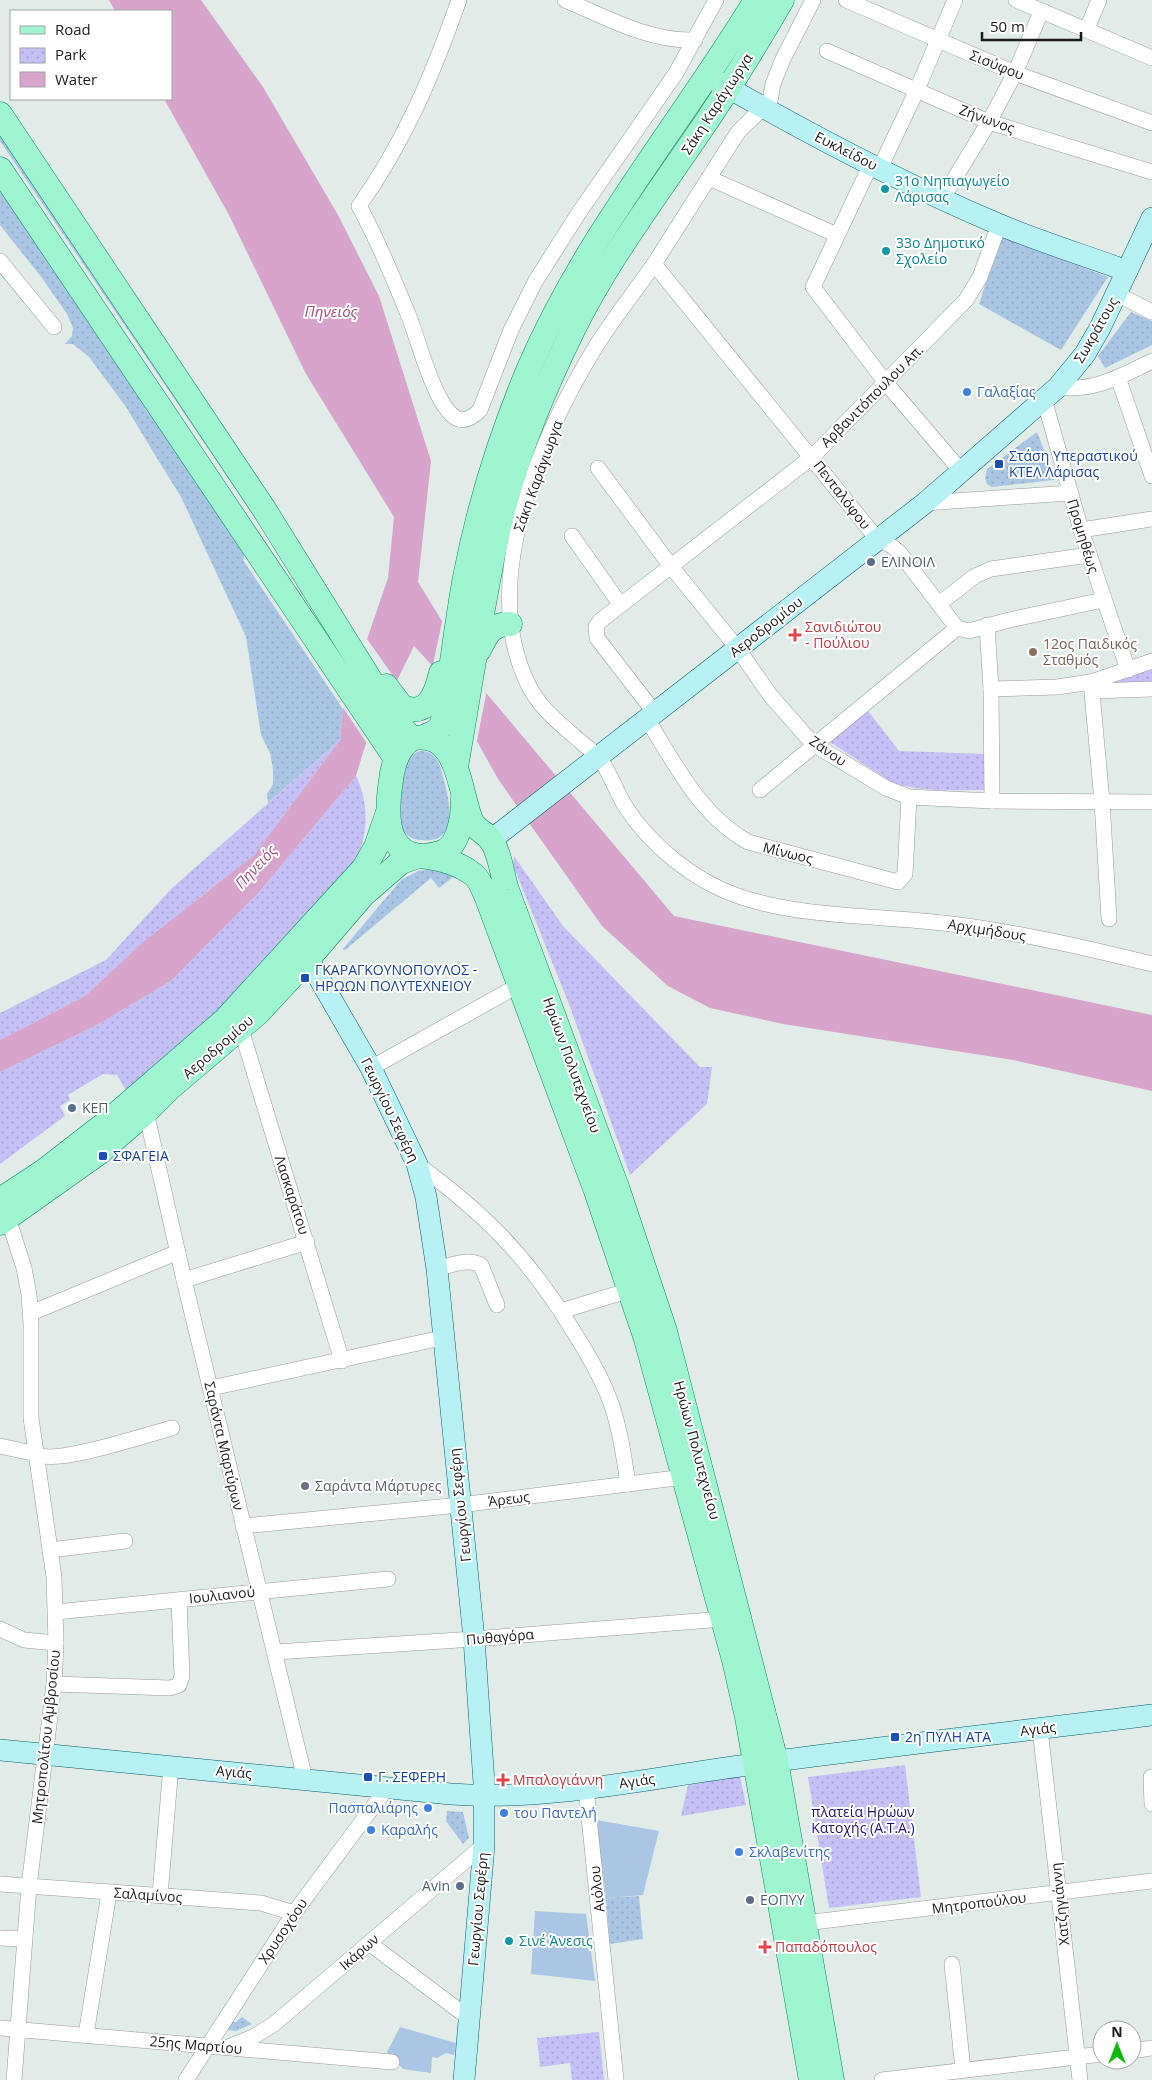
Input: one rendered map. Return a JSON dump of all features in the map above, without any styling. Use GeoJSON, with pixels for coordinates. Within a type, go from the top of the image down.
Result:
{"type":"FeatureCollection","features":[{"type":"Feature","properties":{"kind":"main road","name":"Σάκη Καράγιωργα"},"geometry":{"type":"LineString","coordinates":[[457,758],[479,646],[495,544],[526,441],[573,329],[718,82],[756,0]]}},
{"type":"Feature","properties":{"kind":"main road","name":"Σάκη Καράγιωργα"},"geometry":{"type":"LineString","coordinates":[[425,734],[456,639],[461,604],[484,496],[514,405],[531,364],[599,238],[782,0]]}},
{"type":"Feature","properties":{"kind":"main road","name":"Ευκλείδου"},"geometry":{"type":"LineString","coordinates":[[718,82],[765,109],[942,199],[999,225],[1127,271]]}},
{"type":"Feature","properties":{"kind":"main road"},"geometry":{"type":"LineString","coordinates":[[0,114],[264,509],[366,672],[395,709],[425,734],[442,744],[457,758],[463,795],[474,824],[491,840],[490,856],[478,866],[463,868],[448,861],[408,852],[395,840],[387,815],[392,774],[396,759],[425,734]]}},
{"type":"Feature","properties":{"kind":"main road"},"geometry":{"type":"LineString","coordinates":[[0,169],[396,759]]}},
{"type":"Feature","properties":{"kind":"main road","name":"Σωκράτους"},"geometry":{"type":"LineString","coordinates":[[925,503],[1051,393],[1093,340],[1117,294],[1152,218]]}},
{"type":"Feature","properties":{"kind":"main road","name":"Αεροδρομίου"},"geometry":{"type":"LineString","coordinates":[[491,840],[925,503]]}},
{"type":"Feature","properties":{"kind":"main road"},"geometry":{"type":"LineString","coordinates":[[479,646],[495,626],[510,624]]}},
{"type":"Feature","properties":{"kind":"main road"},"geometry":{"type":"LineString","coordinates":[[395,709],[416,710],[428,704],[437,689],[445,657],[456,639]]}},
{"type":"Feature","properties":{"kind":"main road"},"geometry":{"type":"LineString","coordinates":[[422,856],[442,852],[451,845],[461,820],[463,795]]}},
{"type":"Feature","properties":{"kind":"main road","name":"Αεροδρομίου"},"geometry":{"type":"LineString","coordinates":[[3,1214],[44,1171],[87,1138],[225,1020],[364,868],[376,847],[387,815]]}},
{"type":"Feature","properties":{"kind":"main road","name":"Ηρώων Πολυτεχνείου"},"geometry":{"type":"LineString","coordinates":[[491,840],[507,890],[647,1274],[676,1372],[805,1923],[832,2080]]}},
{"type":"Feature","properties":{"kind":"main road","name":"Αεροδρομίου"},"geometry":{"type":"LineString","coordinates":[[3,1214],[100,1152],[146,1112],[171,1087],[241,1029],[308,960],[374,884],[401,862],[422,856]]}},
{"type":"Feature","properties":{"kind":"main road","name":"Ηρώων Πολυτεχνείου"},"geometry":{"type":"LineString","coordinates":[[463,868],[476,876],[487,898],[630,1290],[649,1348],[723,1619],[767,1762],[810,2080]]}},
{"type":"Feature","properties":{"kind":"main road","name":"Γεωργίου Σεφέρη"},"geometry":{"type":"LineString","coordinates":[[308,960],[371,1068],[417,1164],[426,1197],[438,1268],[474,1639],[484,1795],[484,1845],[464,2080]]}},
{"type":"Feature","properties":{"kind":"main road","name":"Αγιάς"},"geometry":{"type":"LineString","coordinates":[[0,1750],[388,1788],[484,1795],[586,1788],[767,1762],[1152,1715]]}},
{"type":"Feature","properties":{"kind":"street"},"geometry":{"type":"LineString","coordinates":[[459,0],[423,96],[382,175],[359,206],[410,317],[430,376],[450,413],[458,419],[465,420],[473,417],[480,410],[511,330],[535,282],[574,221],[676,74],[716,0]]}},
{"type":"Feature","properties":{"kind":"street"},"geometry":{"type":"LineString","coordinates":[[565,0],[652,36],[673,41],[695,40]]}},
{"type":"Feature","properties":{"kind":"street"},"geometry":{"type":"LineString","coordinates":[[765,109],[770,101],[773,84],[783,58],[813,0]]}},
{"type":"Feature","properties":{"kind":"street","name":"Σισύφου"},"geometry":{"type":"LineString","coordinates":[[846,0],[1015,73],[1152,123]]}},
{"type":"Feature","properties":{"kind":"street"},"geometry":{"type":"LineString","coordinates":[[955,0],[916,92],[837,235],[813,287],[886,382],[962,471]]}},
{"type":"Feature","properties":{"kind":"street"},"geometry":{"type":"LineString","coordinates":[[1016,0],[1039,7],[1152,58]]}},
{"type":"Feature","properties":{"kind":"street"},"geometry":{"type":"LineString","coordinates":[[1087,29],[1099,0]]}},
{"type":"Feature","properties":{"kind":"street"},"geometry":{"type":"LineString","coordinates":[[942,199],[989,122],[1015,73],[1039,7]]}},
{"type":"Feature","properties":{"kind":"street","name":"Ζήνωνος"},"geometry":{"type":"LineString","coordinates":[[827,51],[916,92],[989,122],[1152,172]]}},
{"type":"Feature","properties":{"kind":"street","name":"Σάκη Καράγιωργα"},"geometry":{"type":"LineString","coordinates":[[765,109],[739,131],[654,264],[620,310],[582,370],[556,423],[537,469],[514,543],[510,576],[510,624],[520,667],[531,691],[547,712],[597,758],[618,795],[640,826],[666,851],[698,876],[716,887],[752,900],[819,911]]}},
{"type":"Feature","properties":{"kind":"street"},"geometry":{"type":"LineString","coordinates":[[709,178],[837,235]]}},
{"type":"Feature","properties":{"kind":"street","name":"Αρβανιτόπουλου Απ."},"geometry":{"type":"LineString","coordinates":[[651,716],[597,638],[595,633],[600,621],[812,457],[966,300],[980,277],[999,225]]}},
{"type":"Feature","properties":{"kind":"street"},"geometry":{"type":"LineString","coordinates":[[0,262],[54,328]]}},
{"type":"Feature","properties":{"kind":"street","name":"Πενταλόφου"},"geometry":{"type":"LineString","coordinates":[[654,264],[878,540],[889,544],[898,552],[957,628]]}},
{"type":"Feature","properties":{"kind":"street"},"geometry":{"type":"LineString","coordinates":[[1117,294],[1152,312]]}},
{"type":"Feature","properties":{"kind":"street"},"geometry":{"type":"LineString","coordinates":[[1051,393],[1087,388],[1118,377],[1152,361]]}},
{"type":"Feature","properties":{"kind":"street"},"geometry":{"type":"LineString","coordinates":[[1118,377],[1152,476]]}},
{"type":"Feature","properties":{"kind":"street","name":"Προμηθέως"},"geometry":{"type":"LineString","coordinates":[[1051,393],[1070,493],[1103,600],[1128,670]]}},
{"type":"Feature","properties":{"kind":"street","name":"Ζάνου"},"geometry":{"type":"LineString","coordinates":[[598,468],[670,566],[738,649],[770,695],[813,744],[886,788],[909,798],[992,801],[1152,802]]}},
{"type":"Feature","properties":{"kind":"street"},"geometry":{"type":"LineString","coordinates":[[925,503],[1070,493]]}},
{"type":"Feature","properties":{"kind":"street"},"geometry":{"type":"LineString","coordinates":[[1081,530],[1152,519]]}},
{"type":"Feature","properties":{"kind":"street"},"geometry":{"type":"LineString","coordinates":[[572,536],[620,604]]}},
{"type":"Feature","properties":{"kind":"street"},"geometry":{"type":"LineString","coordinates":[[939,604],[958,587],[991,569],[1089,555]]}},
{"type":"Feature","properties":{"kind":"street"},"geometry":{"type":"LineString","coordinates":[[760,790],[813,744],[957,628],[970,632],[987,625],[1103,600]]}},
{"type":"Feature","properties":{"kind":"street"},"geometry":{"type":"LineString","coordinates":[[987,625],[991,689],[992,801]]}},
{"type":"Feature","properties":{"kind":"street"},"geometry":{"type":"LineString","coordinates":[[1092,687],[1152,661]]}},
{"type":"Feature","properties":{"kind":"street"},"geometry":{"type":"LineString","coordinates":[[991,689],[1058,687],[1152,689]]}},
{"type":"Feature","properties":{"kind":"street"},"geometry":{"type":"LineString","coordinates":[[1092,687],[1102,801],[1108,919]]}},
{"type":"Feature","properties":{"kind":"street","name":"Μίνωος"},"geometry":{"type":"LineString","coordinates":[[651,716],[693,791],[708,810],[732,833],[748,842],[898,882],[905,874],[909,798]]}},
{"type":"Feature","properties":{"kind":"street","name":"Αρχιμήδους"},"geometry":{"type":"LineString","coordinates":[[819,911],[971,926],[1063,943],[1152,964]]}},
{"type":"Feature","properties":{"kind":"street"},"geometry":{"type":"LineString","coordinates":[[371,1068],[519,985]]}},
{"type":"Feature","properties":{"kind":"street","name":"Λασκαράτου"},"geometry":{"type":"LineString","coordinates":[[241,1029],[342,1361]]}},
{"type":"Feature","properties":{"kind":"street","name":"Σαράντα Μαρτύρων"},"geometry":{"type":"LineString","coordinates":[[146,1112],[184,1280],[243,1526],[276,1652],[305,1779]]}},
{"type":"Feature","properties":{"kind":"street"},"geometry":{"type":"LineString","coordinates":[[417,1164],[473,1207],[495,1228],[539,1277],[596,1369],[618,1426],[628,1484]]}},
{"type":"Feature","properties":{"kind":"street","name":"Μητροπολίτου Αμβροσίου"},"geometry":{"type":"LineString","coordinates":[[3,1214],[24,1268],[31,1313],[30,1403],[50,1550],[56,1612],[54,1684],[29,1886],[14,2080]]}},
{"type":"Feature","properties":{"kind":"street"},"geometry":{"type":"LineString","coordinates":[[184,1280],[307,1242]]}},
{"type":"Feature","properties":{"kind":"street"},"geometry":{"type":"LineString","coordinates":[[31,1313],[178,1252]]}},
{"type":"Feature","properties":{"kind":"street"},"geometry":{"type":"LineString","coordinates":[[438,1268],[475,1262],[481,1266],[497,1305]]}},
{"type":"Feature","properties":{"kind":"street"},"geometry":{"type":"LineString","coordinates":[[561,1311],[630,1290]]}},
{"type":"Feature","properties":{"kind":"street"},"geometry":{"type":"LineString","coordinates":[[211,1388],[342,1361],[446,1336]]}},
{"type":"Feature","properties":{"kind":"street"},"geometry":{"type":"LineString","coordinates":[[0,1446],[37,1454],[42,1457],[54,1458],[76,1454],[172,1428]]}},
{"type":"Feature","properties":{"kind":"street","name":"Άρεως"},"geometry":{"type":"LineString","coordinates":[[243,1526],[460,1505],[684,1477]]}},
{"type":"Feature","properties":{"kind":"street"},"geometry":{"type":"LineString","coordinates":[[50,1550],[124,1541]]}},
{"type":"Feature","properties":{"kind":"street","name":"Ιουλιανού"},"geometry":{"type":"LineString","coordinates":[[56,1612],[388,1579]]}},
{"type":"Feature","properties":{"kind":"street"},"geometry":{"type":"LineString","coordinates":[[54,1684],[170,1688],[179,1685],[182,1676],[179,1600]]}},
{"type":"Feature","properties":{"kind":"street","name":"Πυθαγόρα"},"geometry":{"type":"LineString","coordinates":[[276,1652],[474,1639],[723,1619]]}},
{"type":"Feature","properties":{"kind":"street"},"geometry":{"type":"LineString","coordinates":[[0,1629],[24,1640],[56,1642]]}},
{"type":"Feature","properties":{"kind":"street","name":"Χατζηγιάννη"},"geometry":{"type":"LineString","coordinates":[[1040,1729],[1080,2080]]}},
{"type":"Feature","properties":{"kind":"street"},"geometry":{"type":"LineString","coordinates":[[160,1895],[171,1766]]}},
{"type":"Feature","properties":{"kind":"street"},"geometry":{"type":"LineString","coordinates":[[1151,1777],[1152,1804]]}},
{"type":"Feature","properties":{"kind":"street","name":"Χρυσοχόου"},"geometry":{"type":"LineString","coordinates":[[186,2080],[294,1914],[388,1788]]}},
{"type":"Feature","properties":{"kind":"street","name":"Αιόλου"},"geometry":{"type":"LineString","coordinates":[[586,1788],[616,2080]]}},
{"type":"Feature","properties":{"kind":"street","name":"Ικάρων"},"geometry":{"type":"LineString","coordinates":[[227,2048],[252,2037],[274,2024],[484,1845]]}},
{"type":"Feature","properties":{"kind":"street","name":"Μητροπούλου"},"geometry":{"type":"LineString","coordinates":[[805,1923],[1152,1881]]}},
{"type":"Feature","properties":{"kind":"street","name":"Σαλαμίνος"},"geometry":{"type":"LineString","coordinates":[[0,1884],[261,1903],[294,1914]]}},
{"type":"Feature","properties":{"kind":"street"},"geometry":{"type":"LineString","coordinates":[[86,2035],[109,1893]]}},
{"type":"Feature","properties":{"kind":"street"},"geometry":{"type":"LineString","coordinates":[[0,1938],[24,1939]]}},
{"type":"Feature","properties":{"kind":"street"},"geometry":{"type":"LineString","coordinates":[[369,1943],[469,2018]]}},
{"type":"Feature","properties":{"kind":"street"},"geometry":{"type":"LineString","coordinates":[[952,1964],[963,2070]]}},
{"type":"Feature","properties":{"kind":"street","name":"25ης Μαρτίου"},"geometry":{"type":"LineString","coordinates":[[0,2028],[392,2062]]}},
{"type":"Feature","properties":{"kind":"street"},"geometry":{"type":"LineString","coordinates":[[882,2080],[1092,2055]]}},
{"type":"Feature","properties":{"kind":"shaded area"},"geometry":{"type":"Polygon","coordinates":[[[0,129],[262,518],[259,524],[0,141],[0,129]]]}},
{"type":"Feature","properties":{"kind":"shaded area"},"geometry":{"type":"Polygon","coordinates":[[[0,190],[245,553],[243,560],[343,709],[340,740],[268,803],[267,794],[273,784],[273,769],[270,753],[261,735],[246,637],[181,497],[126,407],[89,357],[73,344],[65,344],[72,336],[73,328],[67,314],[42,278],[0,225],[0,190]]]}},
{"type":"Feature","properties":{"kind":"shaded area"},"geometry":{"type":"Polygon","coordinates":[[[1001,237],[1108,277],[1061,350],[979,304],[1001,237]]]}},
{"type":"Feature","properties":{"kind":"shaded area"},"geometry":{"type":"Polygon","coordinates":[[[1131,312],[1152,321],[1152,345],[1105,368],[1098,356],[1131,312]]]}},
{"type":"Feature","properties":{"kind":"shaded area"},"geometry":{"type":"Polygon","coordinates":[[[1037,432],[1055,478],[1054,480],[992,487],[987,484],[985,478],[987,469],[1037,432]]]}},
{"type":"Feature","properties":{"kind":"shaded area"},"geometry":{"type":"Polygon","coordinates":[[[420,751],[431,754],[438,762],[449,803],[449,822],[446,831],[440,837],[432,840],[420,840],[408,836],[398,821],[402,769],[409,757],[420,751]]]}},
{"type":"Feature","properties":{"kind":"shaded area"},"geometry":{"type":"Polygon","coordinates":[[[433,869],[457,874],[439,888],[431,878],[345,950],[342,950],[401,880],[418,871],[433,869]]]}},
{"type":"Feature","properties":{"kind":"shaded area"},"geometry":{"type":"Polygon","coordinates":[[[447,1811],[463,1812],[469,1838],[463,1844],[446,1821],[447,1811]]]}},
{"type":"Feature","properties":{"kind":"shaded area"},"geometry":{"type":"Polygon","coordinates":[[[596,1820],[659,1831],[643,1895],[606,1898],[596,1820]]]}},
{"type":"Feature","properties":{"kind":"shaded area"},"geometry":{"type":"Polygon","coordinates":[[[639,1896],[643,1939],[610,1944],[606,1898],[639,1896]]]}},
{"type":"Feature","properties":{"kind":"shaded area"},"geometry":{"type":"Polygon","coordinates":[[[535,1911],[586,1914],[595,1981],[531,1974],[535,1911]]]}},
{"type":"Feature","properties":{"kind":"shaded area"},"geometry":{"type":"Polygon","coordinates":[[[242,2017],[252,2024],[236,2031],[228,2030],[232,2022],[236,2022],[242,2017]]]}},
{"type":"Feature","properties":{"kind":"shaded area"},"geometry":{"type":"Polygon","coordinates":[[[400,2027],[456,2043],[454,2055],[446,2053],[437,2058],[432,2057],[431,2073],[403,2069],[387,2052],[400,2027]]]}},
{"type":"Feature","properties":{"kind":"green space"},"geometry":{"type":"Polygon","coordinates":[[[1152,667],[1152,683],[1112,683],[1114,681],[1152,667]]]}},
{"type":"Feature","properties":{"kind":"green space"},"geometry":{"type":"Polygon","coordinates":[[[865,707],[899,751],[987,754],[987,790],[927,789],[903,786],[891,782],[827,740],[865,707]]]}},
{"type":"Feature","properties":{"kind":"green space"},"geometry":{"type":"Polygon","coordinates":[[[340,740],[254,855],[143,942],[85,996],[0,1040],[0,1013],[106,960],[171,889],[340,740]]]}},
{"type":"Feature","properties":{"kind":"green space"},"geometry":{"type":"Polygon","coordinates":[[[356,776],[363,797],[366,819],[363,841],[355,861],[222,1009],[126,1090],[117,1075],[103,1074],[68,1095],[70,1100],[60,1106],[65,1116],[0,1164],[0,1072],[97,1025],[171,981],[260,891],[356,776]]]}},
{"type":"Feature","properties":{"kind":"green space"},"geometry":{"type":"Polygon","coordinates":[[[514,856],[563,926],[700,1067],[712,1067],[707,1104],[630,1175],[569,1004],[513,865],[514,856]]]}},
{"type":"Feature","properties":{"kind":"green space","name":"πλατεία Ηρώων Κατοχής (Α.Τ.Α.)"},"geometry":{"type":"Polygon","coordinates":[[[905,1765],[921,1897],[829,1908],[808,1777],[905,1765]]]}},
{"type":"Feature","properties":{"kind":"green space"},"geometry":{"type":"Polygon","coordinates":[[[740,1776],[746,1805],[681,1816],[688,1785],[740,1776]]]}},
{"type":"Feature","properties":{"kind":"green space"},"geometry":{"type":"Polygon","coordinates":[[[599,2032],[604,2080],[572,2080],[570,2063],[540,2067],[537,2038],[599,2032]]]}},
{"type":"Feature","properties":{"kind":"water","name":"Πηνειός"},"geometry":{"type":"Polygon","coordinates":[[[109,0],[201,0],[263,87],[338,215],[379,296],[431,461],[418,582],[487,694],[674,916],[1152,1015],[1152,1091],[1013,1060],[783,1024],[710,1008],[668,986],[602,926],[498,779],[439,673],[414,646],[366,743],[356,776],[260,891],[171,981],[97,1025],[0,1072],[0,1040],[85,996],[143,942],[254,855],[340,740],[343,709],[388,578],[394,517],[306,374],[229,215],[165,100],[172,100],[172,10],[114,10],[109,0]]]}},
{"type":"Feature","properties":{"kind":"pier"},"geometry":{"type":"Polygon","coordinates":[[[443,617],[487,690],[476,745],[432,669],[443,617]]]}},
{"type":"Feature","properties":{"kind":"pier"},"geometry":{"type":"Polygon","coordinates":[[[365,636],[398,683],[368,745],[342,706],[365,636]]]}},
{"type":"Feature","properties":{"kind":"place","name":"31ο Νηπιαγωγείο Λάρισας"},"geometry":{"type":"Point","coordinates":[885,189]}},
{"type":"Feature","properties":{"kind":"place","name":"33ο Δημοτικό Σχολείο"},"geometry":{"type":"Point","coordinates":[886,251]}},
{"type":"Feature","properties":{"kind":"place","name":"Γαλαξίας"},"geometry":{"type":"Point","coordinates":[967,392]}},
{"type":"Feature","properties":{"kind":"place","name":"Στάση Υπεραστικού ΚΤΕΛ Λάρισας"},"geometry":{"type":"Point","coordinates":[999,464]}},
{"type":"Feature","properties":{"kind":"place","name":"ΕΛΙΝΟΙΛ"},"geometry":{"type":"Point","coordinates":[871,562]}},
{"type":"Feature","properties":{"kind":"place","name":"Σανιδιώτου - Πούλιου"},"geometry":{"type":"Point","coordinates":[795,635]}},
{"type":"Feature","properties":{"kind":"place","name":"12ος Παιδικός Σταθμός"},"geometry":{"type":"Point","coordinates":[1033,652]}},
{"type":"Feature","properties":{"kind":"place","name":"ΓΚΑΡΑΓΚΟΥΝΟΠΟΥΛΟΣ - ΗΡΩΩΝ ΠΟΛΥΤΕΧΝΕΙΟΥ"},"geometry":{"type":"Point","coordinates":[305,978]}},
{"type":"Feature","properties":{"kind":"place","name":"ΚΕΠ"},"geometry":{"type":"Point","coordinates":[72,1108]}},
{"type":"Feature","properties":{"kind":"place","name":"ΣΦΑΓΕΙΑ"},"geometry":{"type":"Point","coordinates":[103,1156]}},
{"type":"Feature","properties":{"kind":"place","name":"Σαράντα Μάρτυρες"},"geometry":{"type":"Point","coordinates":[305,1486]}},
{"type":"Feature","properties":{"kind":"place","name":"2η ΠΥΛΗ ΑΤΑ"},"geometry":{"type":"Point","coordinates":[895,1737]}},
{"type":"Feature","properties":{"kind":"place","name":"Γ. ΣΕΦΕΡΗ"},"geometry":{"type":"Point","coordinates":[368,1777]}},
{"type":"Feature","properties":{"kind":"place","name":"Μπαλογιάννη"},"geometry":{"type":"Point","coordinates":[503,1780]}},
{"type":"Feature","properties":{"kind":"place","name":"Πασπαλιάρης"},"geometry":{"type":"Point","coordinates":[428,1808]}},
{"type":"Feature","properties":{"kind":"place","name":"του Παντελή"},"geometry":{"type":"Point","coordinates":[504,1813]}},
{"type":"Feature","properties":{"kind":"place","name":"Καραλής"},"geometry":{"type":"Point","coordinates":[371,1830]}},
{"type":"Feature","properties":{"kind":"place","name":"Σκλαβενίτης"},"geometry":{"type":"Point","coordinates":[739,1852]}},
{"type":"Feature","properties":{"kind":"place","name":"Avin"},"geometry":{"type":"Point","coordinates":[460,1886]}},
{"type":"Feature","properties":{"kind":"place","name":"ΕΟΠΥΥ"},"geometry":{"type":"Point","coordinates":[750,1900]}},
{"type":"Feature","properties":{"kind":"place","name":"Σινέ Άνεσις"},"geometry":{"type":"Point","coordinates":[509,1941]}},
{"type":"Feature","properties":{"kind":"place","name":"Παπαδόπουλος"},"geometry":{"type":"Point","coordinates":[765,1947]}}]}
